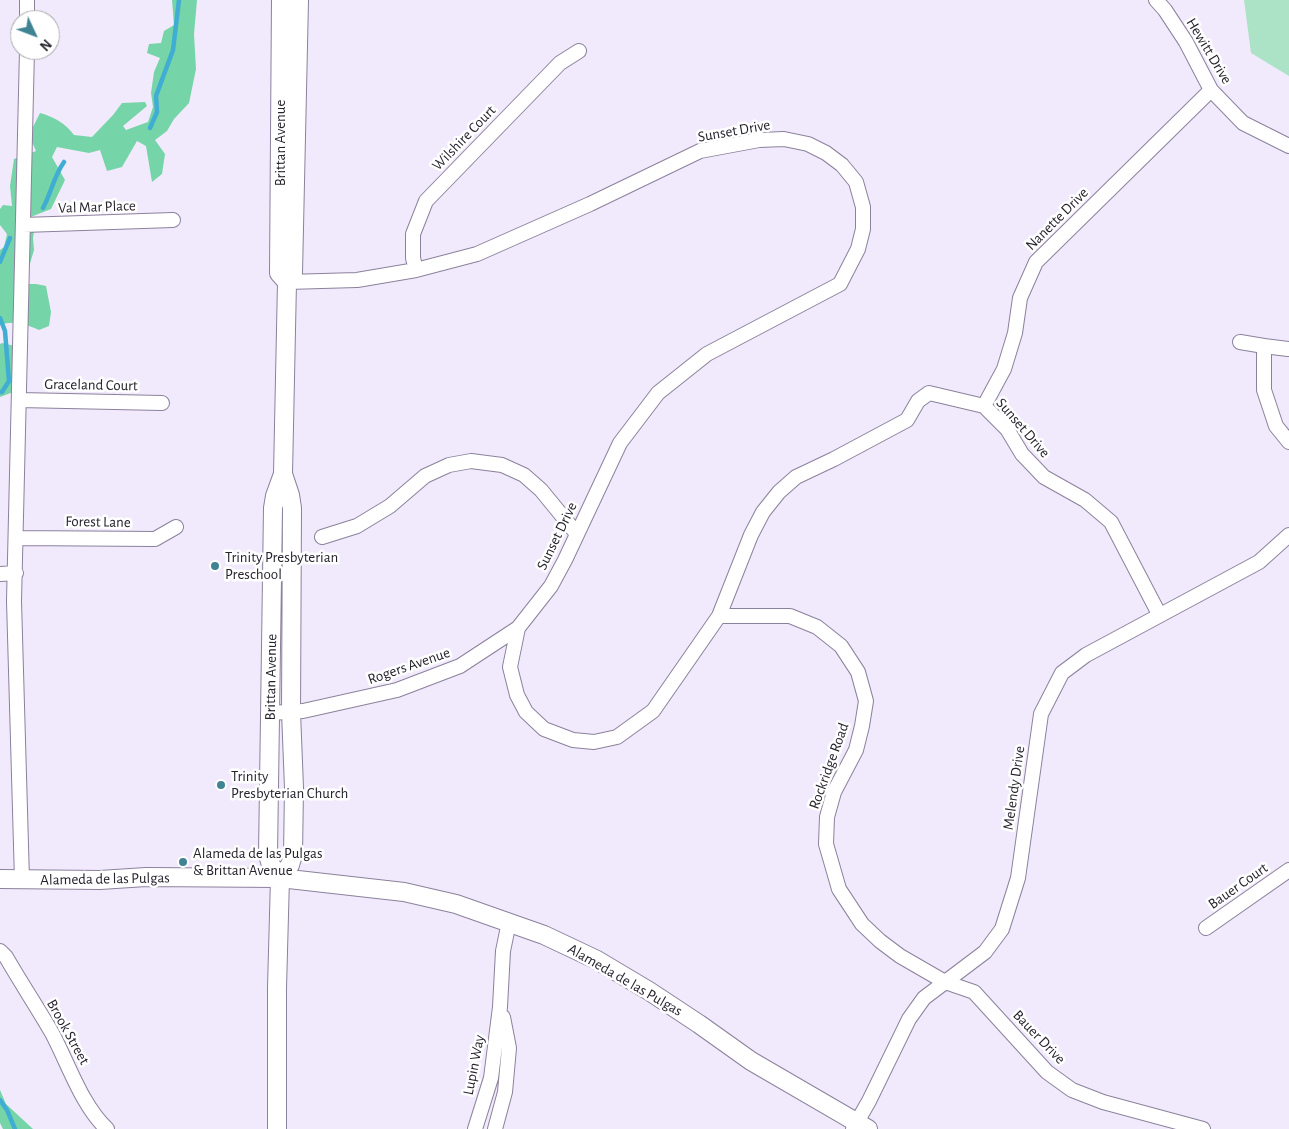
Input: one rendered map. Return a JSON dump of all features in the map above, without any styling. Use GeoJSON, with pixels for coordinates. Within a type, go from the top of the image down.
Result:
{"type":"FeatureCollection","features":[{"type":"Feature","properties":{"kind":"main road","name":"Brittan Avenue"},"geometry":{"type":"LineString","coordinates":[[281,0],[278,273],[287,282]]}},
{"type":"Feature","properties":{"kind":"main road","name":"Brittan Avenue"},"geometry":{"type":"LineString","coordinates":[[280,878],[290,865],[294,855],[291,712],[292,508],[284,474],[287,282],[293,273],[299,0]]}},
{"type":"Feature","properties":{"kind":"main road","name":"Brittan Avenue"},"geometry":{"type":"LineString","coordinates":[[277,1129],[280,878],[268,855],[273,508],[275,496],[284,474]]}},
{"type":"Feature","properties":{"kind":"main road","name":"Alameda de las Pulgas"},"geometry":{"type":"LineString","coordinates":[[0,880],[100,880],[146,877],[280,878],[404,892],[456,904],[544,935],[597,960],[649,991],[751,1061],[859,1127]]}},
{"type":"Feature","properties":{"kind":"street","name":"Hewitt Drive"},"geometry":{"type":"LineString","coordinates":[[1156,0],[1165,10],[1186,42],[1211,90],[1244,123],[1289,146]]}},
{"type":"Feature","properties":{"kind":"street","name":"Wilshire Court"},"geometry":{"type":"LineString","coordinates":[[416,270],[413,258],[413,234],[426,201],[560,63],[579,51]]}},
{"type":"Feature","properties":{"kind":"street"},"geometry":{"type":"LineString","coordinates":[[22,880],[14,601],[27,60]]}},
{"type":"Feature","properties":{"kind":"street","name":"Nanette Drive"},"geometry":{"type":"LineString","coordinates":[[984,406],[1004,369],[1014,333],[1020,298],[1036,262],[1211,90]]}},
{"type":"Feature","properties":{"kind":"street","name":"Sunset Drive"},"geometry":{"type":"LineString","coordinates":[[287,282],[357,280],[416,270],[477,254],[590,204],[700,152],[759,140],[784,139],[808,144],[826,153],[842,165],[856,182],[863,207],[863,229],[858,249],[840,284],[707,354],[658,393],[620,443],[565,560],[550,586],[518,628],[510,667],[517,695],[526,712],[544,729],[573,740],[594,742],[617,737],[653,711],[718,616],[751,536],[763,512],[779,492],[796,477],[907,420],[918,401],[929,392],[984,406],[1007,429],[1022,454],[1044,477],[1085,500],[1110,522],[1159,614]]}},
{"type":"Feature","properties":{"kind":"street","name":"Val Mar Place"},"geometry":{"type":"LineString","coordinates":[[23,225],[173,220]]}},
{"type":"Feature","properties":{"kind":"street"},"geometry":{"type":"LineString","coordinates":[[1240,342],[1288,349]]}},
{"type":"Feature","properties":{"kind":"street"},"geometry":{"type":"LineString","coordinates":[[1264,346],[1264,390],[1276,426],[1289,442]]}},
{"type":"Feature","properties":{"kind":"street","name":"Graceland Court"},"geometry":{"type":"LineString","coordinates":[[19,400],[162,403]]}},
{"type":"Feature","properties":{"kind":"street"},"geometry":{"type":"LineString","coordinates":[[322,537],[357,526],[390,506],[425,476],[449,465],[471,461],[502,465],[524,475],[541,490],[577,534]]}},
{"type":"Feature","properties":{"kind":"street","name":"Forest Lane"},"geometry":{"type":"LineString","coordinates":[[16,538],[155,539],[176,527]]}},
{"type":"Feature","properties":{"kind":"street","name":"Melendy Drive"},"geometry":{"type":"LineString","coordinates":[[859,1127],[869,1101],[909,1019],[924,998],[985,952],[1002,929],[1018,878],[1040,714],[1062,674],[1086,655],[1159,614],[1259,562],[1289,535]]}},
{"type":"Feature","properties":{"kind":"street"},"geometry":{"type":"LineString","coordinates":[[0,574],[16,573]]}},
{"type":"Feature","properties":{"kind":"street","name":"Rockridge Road"},"geometry":{"type":"LineString","coordinates":[[718,616],[790,616],[817,627],[840,646],[858,672],[866,701],[862,726],[856,750],[834,792],[826,817],[826,844],[838,889],[862,924],[874,935],[900,956],[945,982]]}},
{"type":"Feature","properties":{"kind":"street","name":"Rogers Avenue"},"geometry":{"type":"LineString","coordinates":[[270,713],[303,712],[397,690],[460,666],[518,628]]}},
{"type":"Feature","properties":{"kind":"street","name":"Bauer Court"},"geometry":{"type":"LineString","coordinates":[[1206,928],[1289,870]]}},
{"type":"Feature","properties":{"kind":"street","name":"Lupin Way"},"geometry":{"type":"LineString","coordinates":[[475,1129],[491,1078],[500,1007],[503,951],[509,922]]}},
{"type":"Feature","properties":{"kind":"street","name":"Brook Street"},"geometry":{"type":"LineString","coordinates":[[0,951],[6,957],[52,1034],[86,1101],[107,1129]]}},
{"type":"Feature","properties":{"kind":"street","name":"Bauer Drive"},"geometry":{"type":"LineString","coordinates":[[945,982],[974,992],[1047,1072],[1072,1090],[1102,1102],[1203,1129]]}},
{"type":"Feature","properties":{"kind":"street","name":"Lupin Way"},"geometry":{"type":"LineString","coordinates":[[495,1129],[505,1092],[509,1048],[500,1007]]}},
{"type":"Feature","properties":{"kind":"green space"},"geometry":{"type":"Polygon","coordinates":[[[172,0],[197,0],[194,34],[196,69],[189,103],[174,119],[167,131],[155,140],[165,154],[162,174],[152,182],[146,146],[137,141],[122,167],[107,171],[100,150],[89,153],[57,147],[52,157],[65,180],[51,209],[28,218],[34,231],[34,250],[24,284],[46,286],[51,312],[49,326],[39,330],[20,323],[0,325],[0,250],[4,247],[7,234],[0,225],[0,209],[3,205],[12,206],[10,186],[14,159],[36,151],[29,135],[40,113],[59,121],[74,135],[92,137],[122,103],[145,102],[147,106],[123,126],[126,130],[148,122],[153,107],[151,93],[154,72],[160,58],[147,53],[149,44],[161,43],[164,31],[174,25],[172,0]]]}},
{"type":"Feature","properties":{"kind":"green space"},"geometry":{"type":"Polygon","coordinates":[[[1244,0],[1289,0],[1289,76],[1251,53],[1244,0]]]}},
{"type":"Feature","properties":{"kind":"green space"},"geometry":{"type":"Polygon","coordinates":[[[0,344],[15,346],[16,391],[0,397],[0,344]]]}},
{"type":"Feature","properties":{"kind":"green space"},"geometry":{"type":"Polygon","coordinates":[[[0,1090],[6,1104],[33,1129],[3,1129],[0,1123],[0,1090]]]}},
{"type":"Feature","properties":{"kind":"waterway"},"geometry":{"type":"LineString","coordinates":[[150,128],[157,112],[156,96],[173,50],[179,0]]}},
{"type":"Feature","properties":{"kind":"waterway"},"geometry":{"type":"LineString","coordinates":[[43,208],[64,162]]}},
{"type":"Feature","properties":{"kind":"waterway"},"geometry":{"type":"LineString","coordinates":[[0,262],[10,238]]}},
{"type":"Feature","properties":{"kind":"waterway"},"geometry":{"type":"LineString","coordinates":[[0,318],[5,331],[9,381],[2,392],[0,392]]}},
{"type":"Feature","properties":{"kind":"waterway"},"geometry":{"type":"LineString","coordinates":[[0,1100],[7,1110],[15,1129]]}},
{"type":"Feature","properties":{"kind":"place","name":"Trinity Presbyterian Preschool"},"geometry":{"type":"Point","coordinates":[215,566]}},
{"type":"Feature","properties":{"kind":"place","name":"Trinity Presbyterian Church"},"geometry":{"type":"Point","coordinates":[221,785]}},
{"type":"Feature","properties":{"kind":"place","name":"Alameda de las Pulgas & Brittan Avenue"},"geometry":{"type":"Point","coordinates":[183,862]}}]}
